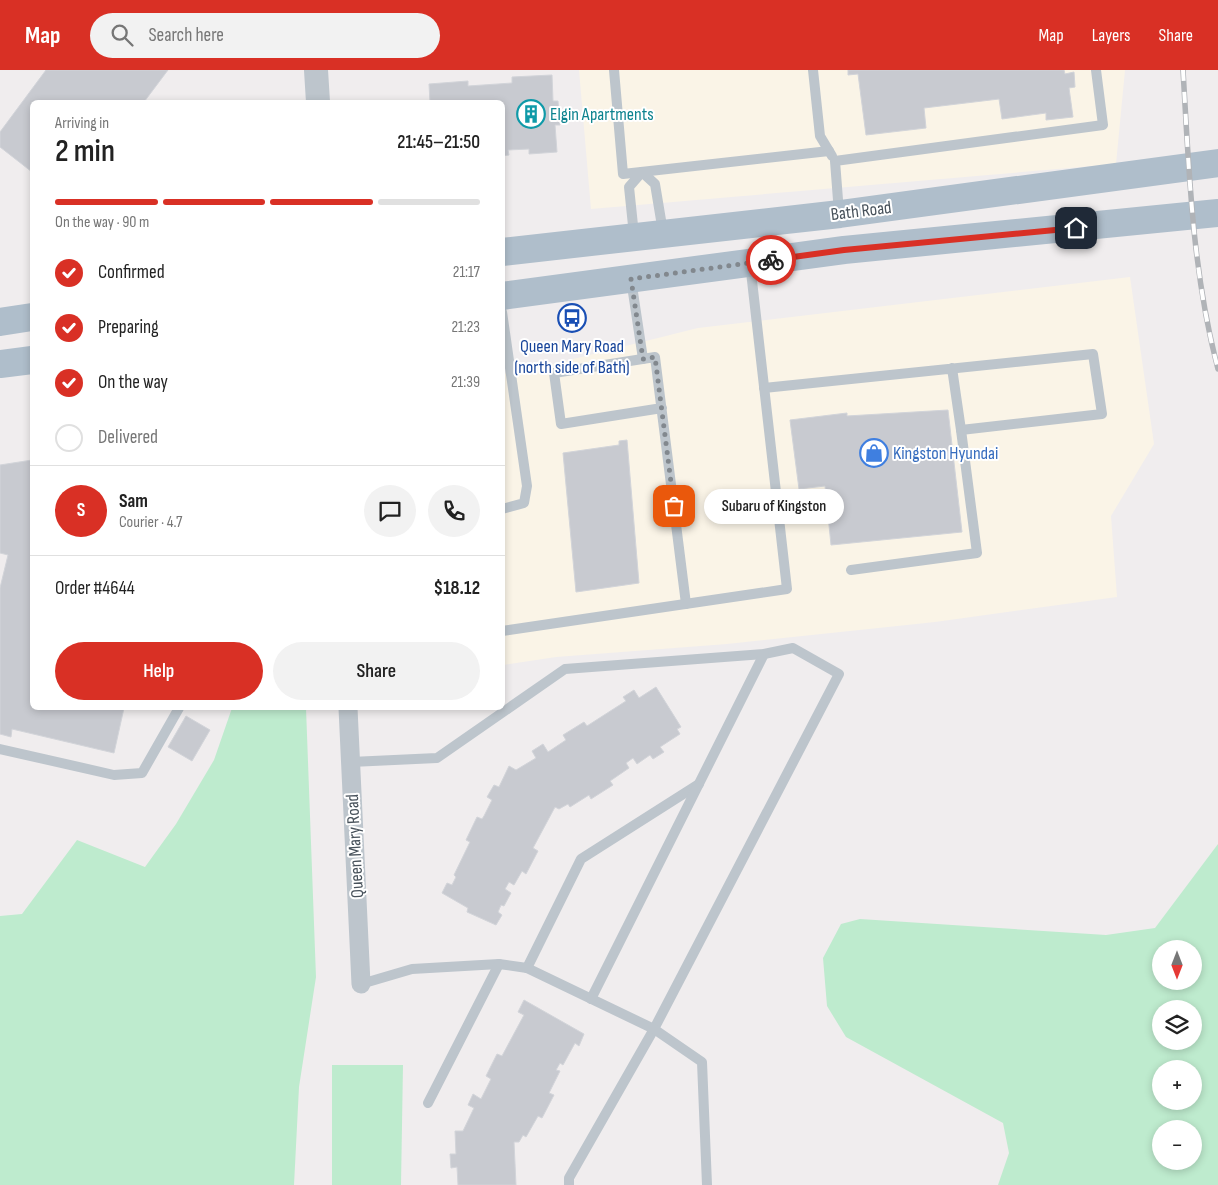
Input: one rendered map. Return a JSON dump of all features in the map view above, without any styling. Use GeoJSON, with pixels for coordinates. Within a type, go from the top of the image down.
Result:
{"type":"FeatureCollection","features":[{"type":"Feature","properties":{"kind":"main road","name":"Bath Road"},"geometry":{"type":"LineString","coordinates":[[505,252],[840,214],[1218,163]]}},
{"type":"Feature","properties":{"kind":"main road","name":"Bath Road"},"geometry":{"type":"LineString","coordinates":[[505,296],[844,250],[1218,213]]}},
{"type":"Feature","properties":{"kind":"main road"},"geometry":{"type":"LineString","coordinates":[[840,214],[844,250]]}},
{"type":"Feature","properties":{"kind":"main road"},"geometry":{"type":"LineString","coordinates":[[0,322],[30,317]]}},
{"type":"Feature","properties":{"kind":"main road"},"geometry":{"type":"LineString","coordinates":[[0,364],[30,360]]}},
{"type":"Feature","properties":{"kind":"street"},"geometry":{"type":"LineString","coordinates":[[316,70],[318,100]]}},
{"type":"Feature","properties":{"kind":"street","name":"Queen Mary Road"},"geometry":{"type":"LineString","coordinates":[[348,710],[361,984]]}},
{"type":"Feature","properties":{"kind":"lane"},"geometry":{"type":"LineString","coordinates":[[614,70],[623,174],[829,151]]}},
{"type":"Feature","properties":{"kind":"lane"},"geometry":{"type":"LineString","coordinates":[[813,70],[820,136],[835,161],[840,214]]}},
{"type":"Feature","properties":{"kind":"lane"},"geometry":{"type":"LineString","coordinates":[[835,161],[1103,125],[1096,70]]}},
{"type":"Feature","properties":{"kind":"lane"},"geometry":{"type":"LineString","coordinates":[[642,172],[655,184],[663,233]]}},
{"type":"Feature","properties":{"kind":"lane"},"geometry":{"type":"LineString","coordinates":[[635,238],[629,187],[642,172]]}},
{"type":"Feature","properties":{"kind":"lane"},"geometry":{"type":"LineString","coordinates":[[505,631],[787,589],[750,263]]}},
{"type":"Feature","properties":{"kind":"lane"},"geometry":{"type":"LineString","coordinates":[[631,279],[643,359]]}},
{"type":"Feature","properties":{"kind":"lane"},"geometry":{"type":"LineString","coordinates":[[505,333],[527,486],[524,503],[505,508]]}},
{"type":"Feature","properties":{"kind":"lane"},"geometry":{"type":"LineString","coordinates":[[764,388],[1093,354],[1102,414],[961,430]]}},
{"type":"Feature","properties":{"kind":"lane"},"geometry":{"type":"LineString","coordinates":[[662,408],[561,424],[554,373],[655,357],[662,408],[686,604]]}},
{"type":"Feature","properties":{"kind":"lane"},"geometry":{"type":"LineString","coordinates":[[851,570],[977,553],[952,368]]}},
{"type":"Feature","properties":{"kind":"lane"},"geometry":{"type":"LineString","coordinates":[[351,762],[437,758],[565,669],[764,654],[793,648],[839,674],[654,1029],[569,1178],[569,1185]]}},
{"type":"Feature","properties":{"kind":"lane"},"geometry":{"type":"LineString","coordinates":[[592,999],[764,654]]}},
{"type":"Feature","properties":{"kind":"lane"},"geometry":{"type":"LineString","coordinates":[[0,749],[114,775],[142,773],[179,710]]}},
{"type":"Feature","properties":{"kind":"lane"},"geometry":{"type":"LineString","coordinates":[[527,968],[581,859],[699,784]]}},
{"type":"Feature","properties":{"kind":"lane"},"geometry":{"type":"LineString","coordinates":[[361,984],[412,969],[499,964],[527,968],[654,1029],[702,1062],[707,1185]]}},
{"type":"Feature","properties":{"kind":"lane"},"geometry":{"type":"LineString","coordinates":[[428,1103],[499,964]]}},
{"type":"Feature","properties":{"kind":"shaded area"},"geometry":{"type":"Polygon","coordinates":[[[579,70],[1125,70],[1116,164],[591,209],[579,70]]]}},
{"type":"Feature","properties":{"kind":"shaded area"},"geometry":{"type":"Polygon","coordinates":[[[1130,277],[1154,444],[1111,516],[1117,597],[935,622],[727,644],[556,657],[505,665],[505,374],[525,371],[698,328],[1130,277]]]}},
{"type":"Feature","properties":{"kind":"green space"},"geometry":{"type":"Polygon","coordinates":[[[231,710],[306,710],[316,977],[299,1087],[294,1185],[0,1185],[0,916],[22,914],[77,840],[145,867],[176,824],[214,760],[231,710]]]}},
{"type":"Feature","properties":{"kind":"green space"},"geometry":{"type":"Polygon","coordinates":[[[1218,844],[1218,1185],[998,1185],[1009,1153],[1003,1123],[846,1037],[827,1006],[823,958],[841,924],[860,919],[1106,935],[1155,928],[1218,844]]]}},
{"type":"Feature","properties":{"kind":"green space"},"geometry":{"type":"Polygon","coordinates":[[[332,1065],[403,1065],[401,1185],[332,1185],[332,1065]]]}},
{"type":"Feature","properties":{"kind":"building"},"geometry":{"type":"Polygon","coordinates":[[[46,70],[168,70],[146,100],[30,100],[30,170],[0,147],[0,132],[46,70]]]}},
{"type":"Feature","properties":{"kind":"building"},"geometry":{"type":"Polygon","coordinates":[[[848,70],[1064,70],[1065,74],[1074,72],[1075,87],[1069,88],[1073,117],[1046,120],[1046,113],[1002,119],[999,99],[924,108],[926,128],[866,135],[858,74],[848,75],[848,70]]]}},
{"type":"Feature","properties":{"kind":"building","name":"Elgin Apartments"},"geometry":{"type":"Polygon","coordinates":[[[552,75],[553,101],[558,101],[560,125],[555,125],[557,152],[529,154],[529,149],[508,150],[509,155],[505,156],[505,100],[430,100],[429,84],[468,81],[468,86],[512,83],[512,77],[552,75]]]}},
{"type":"Feature","properties":{"kind":"building","name":"Kingston Hyundai"},"geometry":{"type":"Polygon","coordinates":[[[948,410],[962,532],[831,545],[825,486],[799,489],[790,420],[847,413],[847,416],[948,410]]]}},
{"type":"Feature","properties":{"kind":"building"},"geometry":{"type":"Polygon","coordinates":[[[627,440],[639,583],[576,592],[563,453],[619,445],[619,441],[627,440]]]}},
{"type":"Feature","properties":{"kind":"building"},"geometry":{"type":"Polygon","coordinates":[[[30,460],[30,710],[124,710],[114,753],[12,729],[11,737],[0,734],[0,588],[8,555],[0,553],[0,465],[30,460]]]}},
{"type":"Feature","properties":{"kind":"building"},"geometry":{"type":"Polygon","coordinates":[[[656,687],[681,727],[677,729],[680,734],[660,747],[664,752],[653,759],[650,755],[637,764],[633,758],[626,763],[629,768],[610,781],[613,785],[591,799],[589,795],[570,807],[568,804],[559,809],[555,807],[533,848],[538,851],[526,874],[522,871],[514,885],[509,882],[505,889],[511,893],[504,906],[501,905],[498,912],[502,915],[496,925],[467,912],[468,908],[442,893],[447,883],[452,885],[456,877],[454,875],[470,842],[466,840],[477,817],[482,819],[484,816],[492,800],[487,797],[494,785],[499,787],[509,766],[516,770],[536,758],[532,751],[543,744],[548,752],[566,740],[563,735],[584,722],[587,726],[626,701],[623,697],[634,690],[639,698],[656,687]]]}},
{"type":"Feature","properties":{"kind":"building"},"geometry":{"type":"Polygon","coordinates":[[[186,716],[210,730],[192,761],[168,747],[186,716]]]}},
{"type":"Feature","properties":{"kind":"building"},"geometry":{"type":"Polygon","coordinates":[[[524,1000],[584,1034],[579,1046],[575,1043],[563,1065],[560,1063],[556,1070],[560,1071],[549,1093],[554,1095],[542,1118],[538,1116],[526,1137],[523,1135],[519,1142],[514,1142],[516,1185],[458,1185],[457,1167],[451,1168],[450,1154],[456,1154],[455,1131],[463,1131],[474,1108],[468,1105],[473,1094],[481,1099],[491,1079],[486,1076],[497,1054],[502,1056],[524,1015],[518,1012],[524,1000]]]}},
{"type":"Feature","properties":{"kind":"railway"},"geometry":{"type":"LineString","coordinates":[[1183,70],[1197,258],[1202,295],[1218,369]]}},
{"type":"Feature","properties":{"kind":"way so far"},"geometry":{"type":"LineString","coordinates":[[674,506],[655,357],[643,359],[631,279],[771,260]]}},
{"type":"Feature","properties":{"kind":"place","name":"Elgin Apartments"},"geometry":{"type":"Point","coordinates":[531,114]}},
{"type":"Feature","properties":{"kind":"place","name":"Queen Mary Road (north side of Bath)"},"geometry":{"type":"Point","coordinates":[572,318]}},
{"type":"Feature","properties":{"kind":"place","name":"Kingston Hyundai"},"geometry":{"type":"Point","coordinates":[874,453]}},
{"type":"Feature","properties":{"kind":"place","name":"Subaru of Kingston"},"geometry":{"type":"Point","coordinates":[674,506]}},
{"type":"Feature","properties":{"kind":"route"},"geometry":{"type":"LineString","coordinates":[[771,260],[844,250],[1076,228]]}}]}
